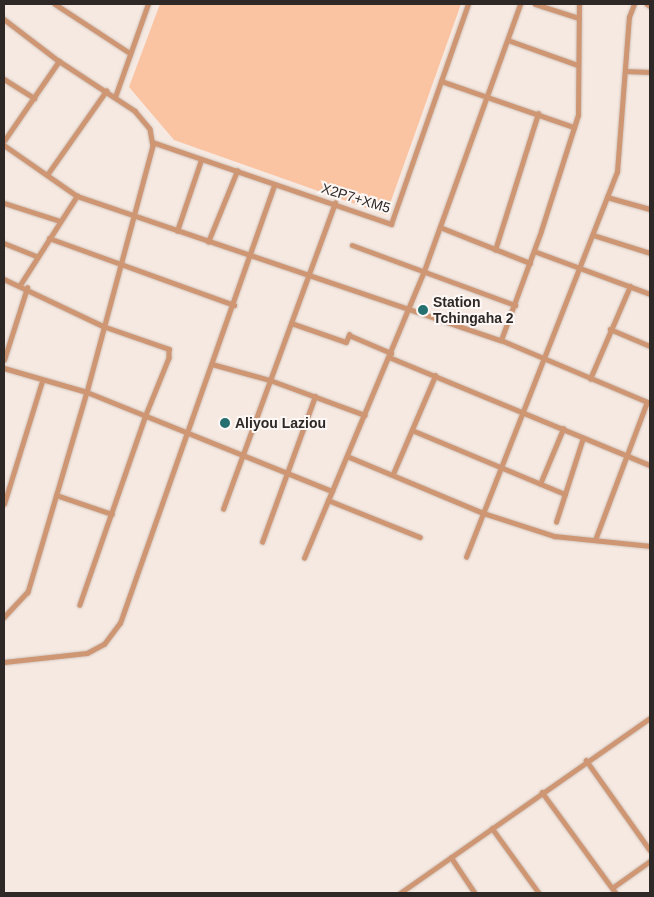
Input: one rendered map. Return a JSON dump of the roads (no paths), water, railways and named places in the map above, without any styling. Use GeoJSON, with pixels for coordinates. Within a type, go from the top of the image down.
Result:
{"type":"FeatureCollection","features":[{"type":"Feature","properties":{"kind":"street"},"geometry":{"type":"LineString","coordinates":[[55,4],[130,54]]}},
{"type":"Feature","properties":{"kind":"street"},"geometry":{"type":"LineString","coordinates":[[115,97],[148,4]]}},
{"type":"Feature","properties":{"kind":"street","name":"X2P7+XM5"},"geometry":{"type":"LineString","coordinates":[[152,142],[274,186],[335,203],[391,224],[468,4]]}},
{"type":"Feature","properties":{"kind":"street"},"geometry":{"type":"LineString","coordinates":[[304,558],[424,271],[520,4]]}},
{"type":"Feature","properties":{"kind":"street"},"geometry":{"type":"LineString","coordinates":[[536,4],[579,18]]}},
{"type":"Feature","properties":{"kind":"street"},"geometry":{"type":"LineString","coordinates":[[501,340],[530,263],[578,115],[579,4]]}},
{"type":"Feature","properties":{"kind":"street"},"geometry":{"type":"LineString","coordinates":[[466,557],[521,412],[617,172],[629,18],[634,4]]}},
{"type":"Feature","properties":{"kind":"street"},"geometry":{"type":"LineString","coordinates":[[4,19],[59,61],[135,111],[150,128],[152,142],[134,216],[102,326],[87,392],[28,592],[4,618]]}},
{"type":"Feature","properties":{"kind":"street"},"geometry":{"type":"LineString","coordinates":[[508,40],[578,64]]}},
{"type":"Feature","properties":{"kind":"street"},"geometry":{"type":"LineString","coordinates":[[4,141],[59,61]]}},
{"type":"Feature","properties":{"kind":"street"},"geometry":{"type":"LineString","coordinates":[[625,71],[650,72]]}},
{"type":"Feature","properties":{"kind":"street"},"geometry":{"type":"LineString","coordinates":[[4,79],[34,98]]}},
{"type":"Feature","properties":{"kind":"street"},"geometry":{"type":"LineString","coordinates":[[441,81],[574,127]]}},
{"type":"Feature","properties":{"kind":"street"},"geometry":{"type":"LineString","coordinates":[[46,175],[106,91]]}},
{"type":"Feature","properties":{"kind":"street"},"geometry":{"type":"LineString","coordinates":[[495,250],[538,114]]}},
{"type":"Feature","properties":{"kind":"street"},"geometry":{"type":"LineString","coordinates":[[4,146],[77,196],[407,311],[501,340],[649,403],[595,540]]}},
{"type":"Feature","properties":{"kind":"street"},"geometry":{"type":"LineString","coordinates":[[177,231],[201,160]]}},
{"type":"Feature","properties":{"kind":"street"},"geometry":{"type":"LineString","coordinates":[[208,242],[236,171]]}},
{"type":"Feature","properties":{"kind":"street"},"geometry":{"type":"LineString","coordinates":[[4,662],[87,653],[104,644],[120,623],[251,257],[274,186]]}},
{"type":"Feature","properties":{"kind":"street"},"geometry":{"type":"LineString","coordinates":[[20,285],[77,196]]}},
{"type":"Feature","properties":{"kind":"street"},"geometry":{"type":"LineString","coordinates":[[607,197],[650,209]]}},
{"type":"Feature","properties":{"kind":"street"},"geometry":{"type":"LineString","coordinates":[[4,203],[60,222]]}},
{"type":"Feature","properties":{"kind":"street"},"geometry":{"type":"LineString","coordinates":[[223,509],[335,203]]}},
{"type":"Feature","properties":{"kind":"street"},"geometry":{"type":"LineString","coordinates":[[440,227],[530,263]]}},
{"type":"Feature","properties":{"kind":"street"},"geometry":{"type":"LineString","coordinates":[[593,235],[650,253]]}},
{"type":"Feature","properties":{"kind":"street"},"geometry":{"type":"LineString","coordinates":[[49,238],[120,266],[234,305]]}},
{"type":"Feature","properties":{"kind":"street"},"geometry":{"type":"LineString","coordinates":[[4,243],[37,256]]}},
{"type":"Feature","properties":{"kind":"street"},"geometry":{"type":"LineString","coordinates":[[352,245],[515,305]]}},
{"type":"Feature","properties":{"kind":"street"},"geometry":{"type":"LineString","coordinates":[[534,251],[650,294]]}},
{"type":"Feature","properties":{"kind":"street"},"geometry":{"type":"LineString","coordinates":[[4,279],[27,288],[102,326],[169,349],[170,358],[146,415],[80,605]]}},
{"type":"Feature","properties":{"kind":"street"},"geometry":{"type":"LineString","coordinates":[[590,379],[630,286]]}},
{"type":"Feature","properties":{"kind":"street"},"geometry":{"type":"LineString","coordinates":[[4,360],[5,351],[27,288]]}},
{"type":"Feature","properties":{"kind":"street"},"geometry":{"type":"LineString","coordinates":[[291,323],[346,342],[349,335],[435,376],[650,464]]}},
{"type":"Feature","properties":{"kind":"street"},"geometry":{"type":"LineString","coordinates":[[610,330],[650,346]]}},
{"type":"Feature","properties":{"kind":"street"},"geometry":{"type":"LineString","coordinates":[[212,364],[270,380],[365,415]]}},
{"type":"Feature","properties":{"kind":"street"},"geometry":{"type":"LineString","coordinates":[[4,368],[42,381],[87,392],[332,491]]}},
{"type":"Feature","properties":{"kind":"street"},"geometry":{"type":"LineString","coordinates":[[393,474],[435,376]]}},
{"type":"Feature","properties":{"kind":"street"},"geometry":{"type":"LineString","coordinates":[[4,504],[42,381]]}},
{"type":"Feature","properties":{"kind":"street"},"geometry":{"type":"LineString","coordinates":[[262,542],[286,472],[316,396]]}},
{"type":"Feature","properties":{"kind":"street"},"geometry":{"type":"LineString","coordinates":[[540,484],[563,429]]}},
{"type":"Feature","properties":{"kind":"street"},"geometry":{"type":"LineString","coordinates":[[412,430],[565,494]]}},
{"type":"Feature","properties":{"kind":"street"},"geometry":{"type":"LineString","coordinates":[[556,522],[583,438]]}},
{"type":"Feature","properties":{"kind":"street"},"geometry":{"type":"LineString","coordinates":[[347,456],[484,512],[554,536],[650,546]]}},
{"type":"Feature","properties":{"kind":"street"},"geometry":{"type":"LineString","coordinates":[[56,495],[112,514]]}},
{"type":"Feature","properties":{"kind":"street"},"geometry":{"type":"LineString","coordinates":[[328,500],[420,537]]}},
{"type":"Feature","properties":{"kind":"street"},"geometry":{"type":"LineString","coordinates":[[400,893],[586,760],[650,718]]}},
{"type":"Feature","properties":{"kind":"street"},"geometry":{"type":"LineString","coordinates":[[586,760],[650,850]]}},
{"type":"Feature","properties":{"kind":"street"},"geometry":{"type":"LineString","coordinates":[[542,792],[616,893]]}},
{"type":"Feature","properties":{"kind":"street"},"geometry":{"type":"LineString","coordinates":[[492,828],[539,893]]}},
{"type":"Feature","properties":{"kind":"street"},"geometry":{"type":"LineString","coordinates":[[451,857],[475,893]]}},
{"type":"Feature","properties":{"kind":"street"},"geometry":{"type":"LineString","coordinates":[[612,888],[650,861]]}},
{"type":"Feature","properties":{"kind":"street"},"geometry":{"type":"LineString","coordinates":[[408,888],[411,893]]}},
{"type":"Feature","properties":{"kind":"place","name":"Station Tchingaha 2"},"geometry":{"type":"Point","coordinates":[423,310]}},
{"type":"Feature","properties":{"kind":"place","name":"Aliyou Laziou"},"geometry":{"type":"Point","coordinates":[225,423]}}]}
